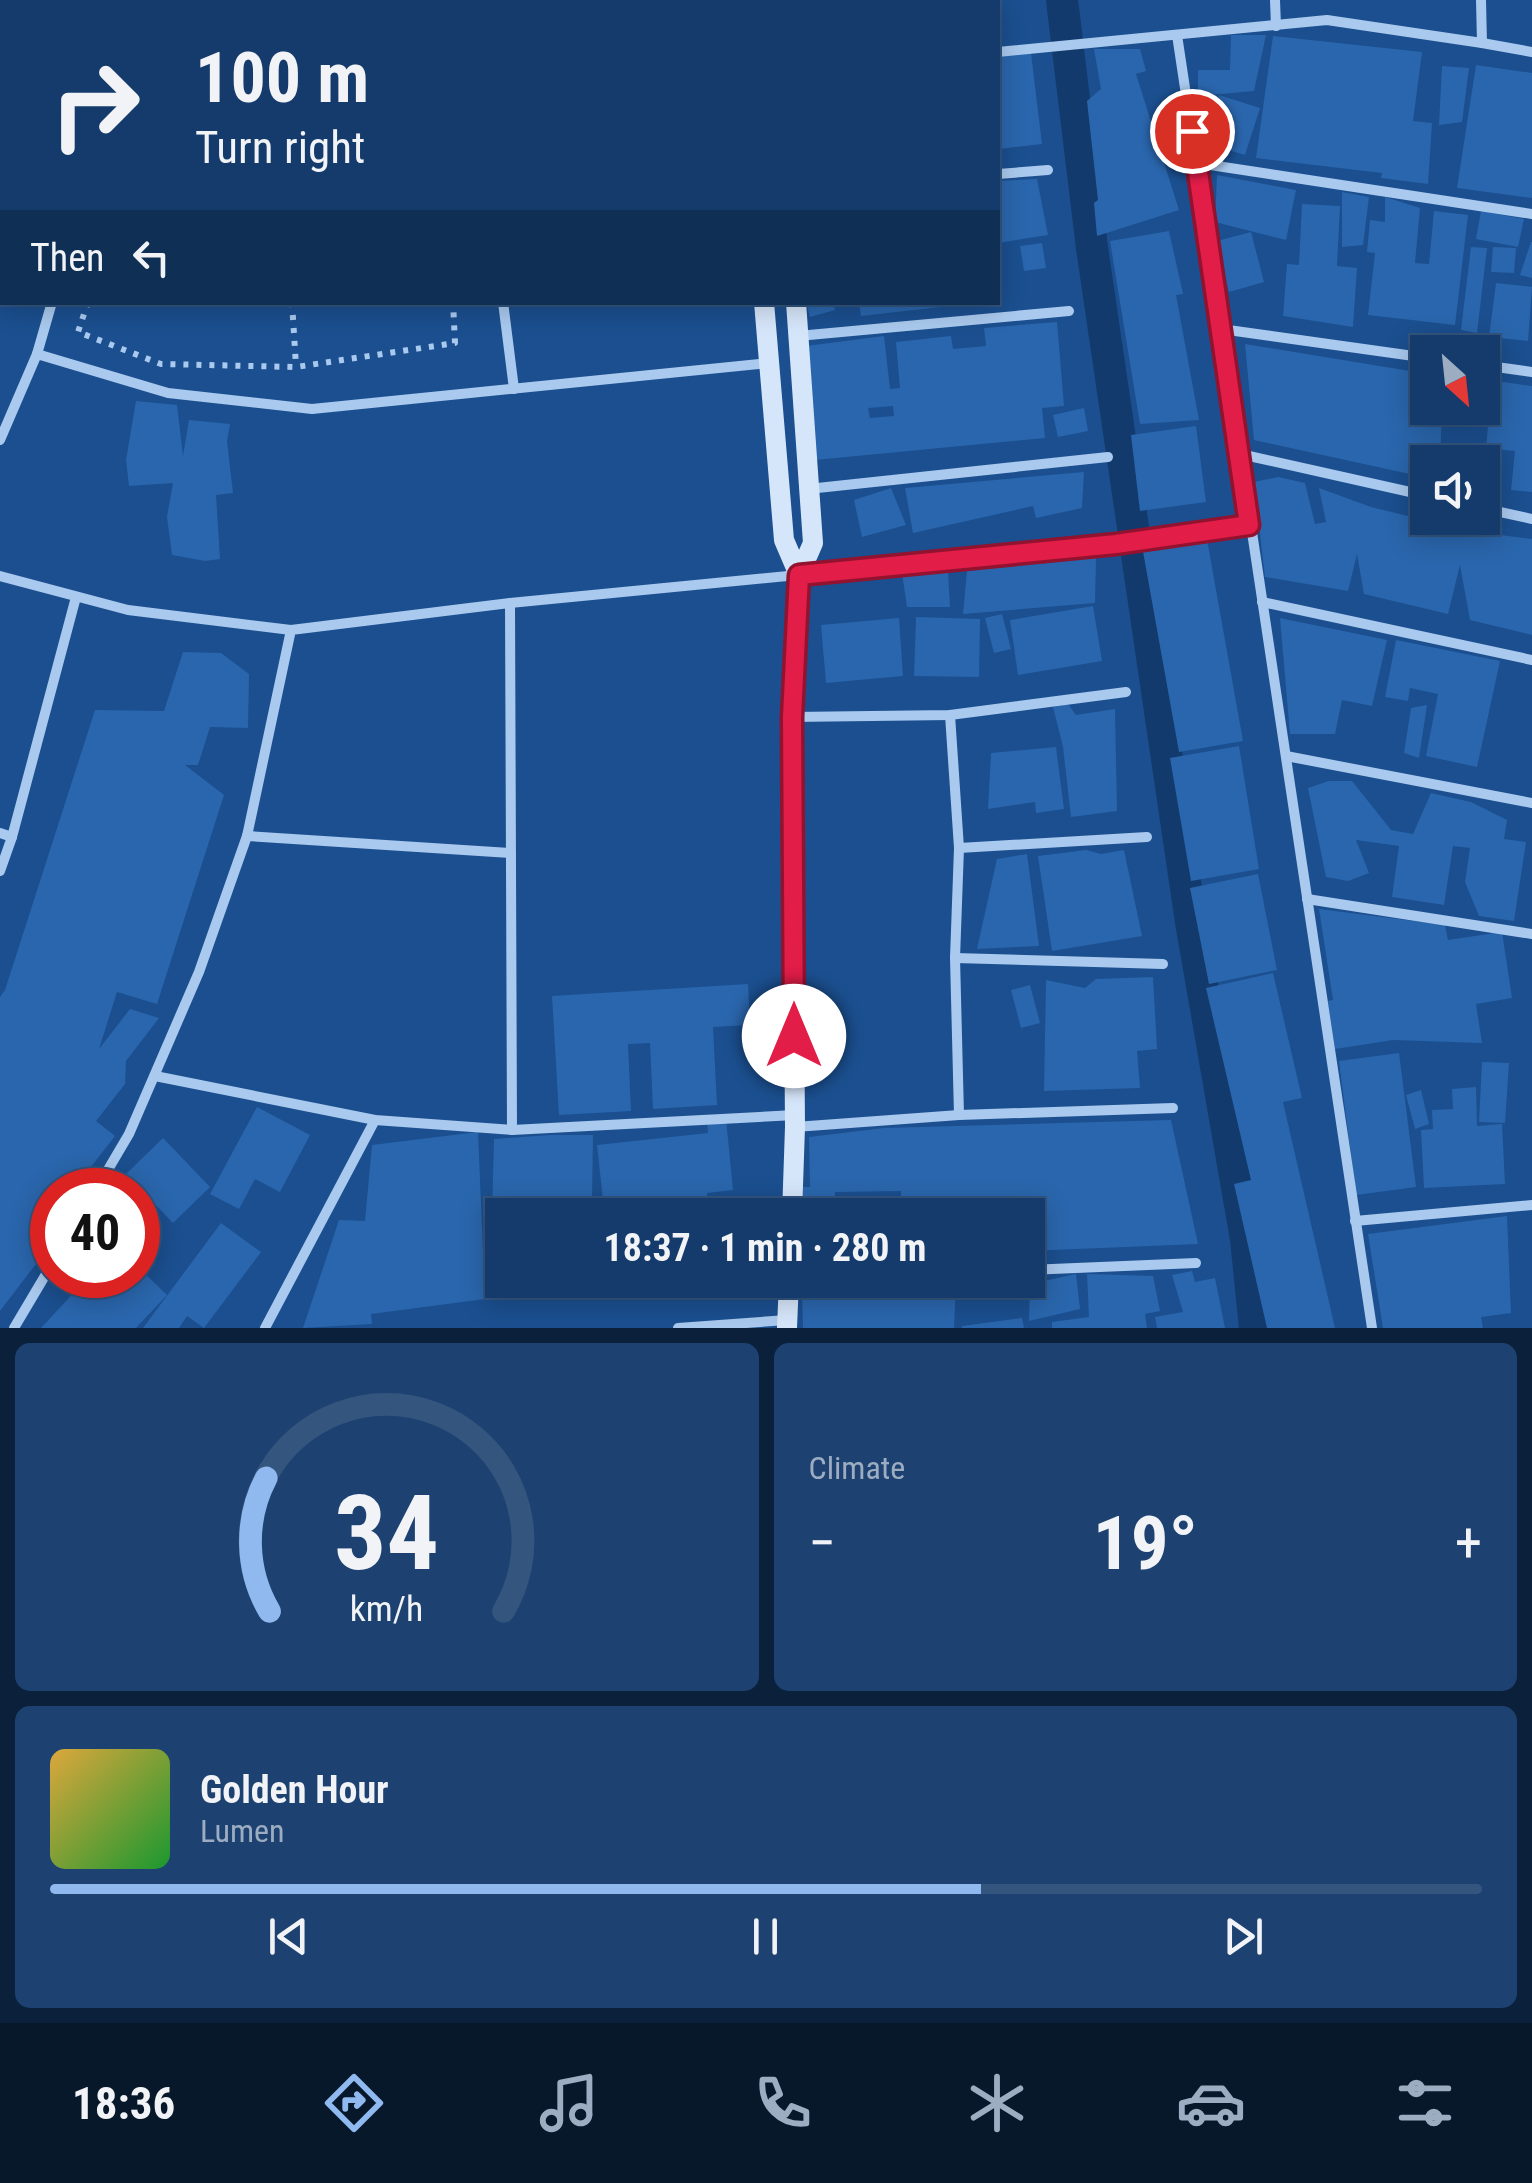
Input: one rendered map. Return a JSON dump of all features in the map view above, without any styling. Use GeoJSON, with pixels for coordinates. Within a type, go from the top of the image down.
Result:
{"type":"FeatureCollection","features":[{"type":"Feature","properties":{"kind":"street"},"geometry":{"type":"LineString","coordinates":[[1275,0],[1276,26]]}},
{"type":"Feature","properties":{"kind":"street"},"geometry":{"type":"LineString","coordinates":[[1481,0],[1482,43]]}},
{"type":"Feature","properties":{"kind":"street"},"geometry":{"type":"LineString","coordinates":[[1000,52],[1328,20],[1532,52]]}},
{"type":"Feature","properties":{"kind":"street"},"geometry":{"type":"LineString","coordinates":[[1178,35],[1372,1328]]}},
{"type":"Feature","properties":{"kind":"street"},"geometry":{"type":"LineString","coordinates":[[1197,164],[1532,214]]}},
{"type":"Feature","properties":{"kind":"street"},"geometry":{"type":"LineString","coordinates":[[1000,174],[1048,170]]}},
{"type":"Feature","properties":{"kind":"street"},"geometry":{"type":"LineString","coordinates":[[0,440],[37,354],[51,305]]}},
{"type":"Feature","properties":{"kind":"street"},"geometry":{"type":"LineString","coordinates":[[504,305],[514,389]]}},
{"type":"Feature","properties":{"kind":"street"},"geometry":{"type":"LineString","coordinates":[[764,305],[784,540],[799,575]]}},
{"type":"Feature","properties":{"kind":"street"},"geometry":{"type":"LineString","coordinates":[[793,1198],[792,717],[799,575],[813,543],[796,305]]}},
{"type":"Feature","properties":{"kind":"street"},"geometry":{"type":"LineString","coordinates":[[798,336],[1069,311]]}},
{"type":"Feature","properties":{"kind":"street"},"geometry":{"type":"LineString","coordinates":[[1222,329],[1410,355]]}},
{"type":"Feature","properties":{"kind":"street"},"geometry":{"type":"LineString","coordinates":[[37,354],[168,393],[312,409],[768,364]]}},
{"type":"Feature","properties":{"kind":"street"},"geometry":{"type":"LineString","coordinates":[[1500,368],[1532,372]]}},
{"type":"Feature","properties":{"kind":"street"},"geometry":{"type":"LineString","coordinates":[[1240,454],[1410,492]]}},
{"type":"Feature","properties":{"kind":"street"},"geometry":{"type":"LineString","coordinates":[[808,489],[1108,457]]}},
{"type":"Feature","properties":{"kind":"street"},"geometry":{"type":"LineString","coordinates":[[1500,512],[1532,520]]}},
{"type":"Feature","properties":{"kind":"street"},"geometry":{"type":"LineString","coordinates":[[0,576],[128,610],[290,630],[510,604],[1116,544],[1249,525]]}},
{"type":"Feature","properties":{"kind":"street"},"geometry":{"type":"LineString","coordinates":[[0,871],[6,835],[76,597]]}},
{"type":"Feature","properties":{"kind":"street"},"geometry":{"type":"LineString","coordinates":[[1262,602],[1532,660]]}},
{"type":"Feature","properties":{"kind":"street"},"geometry":{"type":"LineString","coordinates":[[510,604],[512,1130]]}},
{"type":"Feature","properties":{"kind":"street"},"geometry":{"type":"LineString","coordinates":[[109,1168],[129,1134],[200,972],[254,818],[290,630]]}},
{"type":"Feature","properties":{"kind":"street"},"geometry":{"type":"LineString","coordinates":[[792,717],[950,715],[1126,692]]}},
{"type":"Feature","properties":{"kind":"street"},"geometry":{"type":"LineString","coordinates":[[950,715],[958,848],[955,958],[959,1115]]}},
{"type":"Feature","properties":{"kind":"street"},"geometry":{"type":"LineString","coordinates":[[1286,756],[1532,803]]}},
{"type":"Feature","properties":{"kind":"street"},"geometry":{"type":"LineString","coordinates":[[247,836],[510,854]]}},
{"type":"Feature","properties":{"kind":"street"},"geometry":{"type":"LineString","coordinates":[[958,848],[1147,837]]}},
{"type":"Feature","properties":{"kind":"street"},"geometry":{"type":"LineString","coordinates":[[1307,899],[1532,934]]}},
{"type":"Feature","properties":{"kind":"street"},"geometry":{"type":"LineString","coordinates":[[955,958],[1162,964]]}},
{"type":"Feature","properties":{"kind":"street"},"geometry":{"type":"LineString","coordinates":[[155,1076],[375,1120],[512,1130],[1173,1108]]}},
{"type":"Feature","properties":{"kind":"street"},"geometry":{"type":"LineString","coordinates":[[265,1328],[375,1120]]}},
{"type":"Feature","properties":{"kind":"street"},"geometry":{"type":"LineString","coordinates":[[1355,1221],[1532,1205]]}},
{"type":"Feature","properties":{"kind":"street"},"geometry":{"type":"LineString","coordinates":[[1045,1269],[1196,1263]]}},
{"type":"Feature","properties":{"kind":"street"},"geometry":{"type":"LineString","coordinates":[[14,1328],[32,1298]]}},
{"type":"Feature","properties":{"kind":"street"},"geometry":{"type":"LineString","coordinates":[[678,1328],[787,1324],[789,1298]]}},
{"type":"Feature","properties":{"kind":"path"},"geometry":{"type":"LineString","coordinates":[[87,305],[78,332],[161,364],[296,367],[455,343],[452,305]]}},
{"type":"Feature","properties":{"kind":"path"},"geometry":{"type":"LineString","coordinates":[[292,305],[296,367]]}},
{"type":"Feature","properties":{"kind":"building"},"geometry":{"type":"Polygon","coordinates":[[[1231,35],[1266,35],[1254,91],[1198,96],[1198,70],[1230,70],[1231,35]]]}},
{"type":"Feature","properties":{"kind":"building"},"geometry":{"type":"Polygon","coordinates":[[[1273,36],[1422,52],[1413,121],[1432,123],[1428,184],[1381,178],[1382,173],[1256,158],[1273,36]]]}},
{"type":"Feature","properties":{"kind":"building"},"geometry":{"type":"Polygon","coordinates":[[[1094,49],[1140,49],[1146,71],[1136,74],[1179,210],[1097,236],[1094,203],[1098,200],[1087,101],[1101,89],[1094,49]]]}},
{"type":"Feature","properties":{"kind":"building"},"geometry":{"type":"Polygon","coordinates":[[[1031,53],[1042,144],[1000,149],[1000,57],[1031,53]]]}},
{"type":"Feature","properties":{"kind":"building"},"geometry":{"type":"Polygon","coordinates":[[[1476,65],[1532,73],[1532,198],[1457,188],[1476,65]]]}},
{"type":"Feature","properties":{"kind":"building"},"geometry":{"type":"Polygon","coordinates":[[[1442,66],[1469,68],[1462,122],[1439,125],[1442,66]]]}},
{"type":"Feature","properties":{"kind":"building"},"geometry":{"type":"Polygon","coordinates":[[[1219,95],[1260,108],[1245,155],[1204,143],[1219,95]]]}},
{"type":"Feature","properties":{"kind":"building"},"geometry":{"type":"Polygon","coordinates":[[[1217,175],[1296,190],[1286,240],[1215,222],[1217,175]]]}},
{"type":"Feature","properties":{"kind":"building"},"geometry":{"type":"Polygon","coordinates":[[[1037,179],[1048,235],[1000,243],[1000,181],[1037,179]]]}},
{"type":"Feature","properties":{"kind":"building"},"geometry":{"type":"Polygon","coordinates":[[[1342,192],[1369,197],[1363,245],[1342,247],[1342,192]]]}},
{"type":"Feature","properties":{"kind":"building"},"geometry":{"type":"Polygon","coordinates":[[[1385,197],[1420,208],[1415,263],[1429,264],[1434,211],[1468,215],[1455,325],[1368,315],[1375,253],[1367,252],[1370,220],[1385,222],[1385,197]]]}},
{"type":"Feature","properties":{"kind":"building"},"geometry":{"type":"Polygon","coordinates":[[[1302,204],[1340,206],[1337,266],[1357,268],[1353,327],[1283,316],[1287,264],[1299,265],[1302,204]]]}},
{"type":"Feature","properties":{"kind":"building"},"geometry":{"type":"Polygon","coordinates":[[[1481,211],[1524,219],[1518,247],[1476,239],[1481,211]]]}},
{"type":"Feature","properties":{"kind":"building"},"geometry":{"type":"Polygon","coordinates":[[[1169,231],[1183,294],[1176,295],[1199,420],[1140,424],[1110,241],[1169,231]]]}},
{"type":"Feature","properties":{"kind":"building"},"geometry":{"type":"Polygon","coordinates":[[[1251,232],[1264,282],[1229,292],[1217,241],[1251,232]]]}},
{"type":"Feature","properties":{"kind":"building"},"geometry":{"type":"Polygon","coordinates":[[[1532,242],[1532,278],[1520,275],[1532,242]]]}},
{"type":"Feature","properties":{"kind":"building"},"geometry":{"type":"Polygon","coordinates":[[[1042,243],[1046,268],[1024,271],[1020,246],[1042,243]]]}},
{"type":"Feature","properties":{"kind":"building"},"geometry":{"type":"Polygon","coordinates":[[[1471,247],[1487,248],[1477,333],[1461,330],[1471,247]]]}},
{"type":"Feature","properties":{"kind":"building"},"geometry":{"type":"Polygon","coordinates":[[[1493,247],[1516,248],[1514,273],[1491,272],[1493,247]]]}},
{"type":"Feature","properties":{"kind":"building"},"geometry":{"type":"Polygon","coordinates":[[[1496,283],[1532,287],[1528,341],[1489,335],[1496,283]]]}},
{"type":"Feature","properties":{"kind":"building"},"geometry":{"type":"Polygon","coordinates":[[[807,305],[834,305],[835,310],[810,317],[807,305]]]}},
{"type":"Feature","properties":{"kind":"building"},"geometry":{"type":"Polygon","coordinates":[[[859,305],[958,305],[861,316],[859,305]]]}},
{"type":"Feature","properties":{"kind":"building"},"geometry":{"type":"Polygon","coordinates":[[[1057,322],[1064,406],[1042,408],[1045,438],[815,460],[806,346],[884,336],[890,389],[900,388],[896,342],[951,336],[953,349],[986,346],[984,328],[1057,322]],[[893,406],[868,408],[870,418],[894,416],[893,406]]]}},
{"type":"Feature","properties":{"kind":"building"},"geometry":{"type":"Polygon","coordinates":[[[1245,344],[1410,371],[1410,425],[1441,425],[1441,445],[1410,445],[1410,474],[1254,440],[1245,344]]]}},
{"type":"Feature","properties":{"kind":"building"},"geometry":{"type":"Polygon","coordinates":[[[1500,382],[1532,386],[1532,492],[1511,490],[1515,451],[1486,445],[1488,425],[1500,425],[1500,382]]]}},
{"type":"Feature","properties":{"kind":"building"},"geometry":{"type":"Polygon","coordinates":[[[136,401],[177,405],[183,456],[189,420],[230,424],[227,441],[233,493],[216,495],[220,559],[205,561],[172,555],[167,517],[173,483],[129,486],[126,460],[136,401]]]}},
{"type":"Feature","properties":{"kind":"building"},"geometry":{"type":"Polygon","coordinates":[[[1084,408],[1088,431],[1058,437],[1053,415],[1084,408]]]}},
{"type":"Feature","properties":{"kind":"building"},"geometry":{"type":"Polygon","coordinates":[[[1196,426],[1206,502],[1140,511],[1131,435],[1196,426]]]}},
{"type":"Feature","properties":{"kind":"building"},"geometry":{"type":"Polygon","coordinates":[[[1084,472],[1082,508],[1036,518],[1033,506],[913,533],[905,488],[1084,472]]]}},
{"type":"Feature","properties":{"kind":"building"},"geometry":{"type":"Polygon","coordinates":[[[1278,477],[1305,483],[1315,524],[1326,522],[1319,488],[1410,517],[1410,535],[1500,535],[1532,539],[1532,635],[1470,620],[1460,565],[1448,614],[1364,594],[1357,554],[1348,591],[1265,577],[1254,482],[1278,477]]]}},
{"type":"Feature","properties":{"kind":"building"},"geometry":{"type":"Polygon","coordinates":[[[891,488],[906,525],[862,537],[854,500],[891,488]]]}},
{"type":"Feature","properties":{"kind":"building"},"geometry":{"type":"Polygon","coordinates":[[[1206,534],[1243,741],[1179,752],[1142,546],[1206,534]]]}},
{"type":"Feature","properties":{"kind":"building"},"geometry":{"type":"Polygon","coordinates":[[[1096,558],[1095,603],[963,614],[967,571],[1096,558]]]}},
{"type":"Feature","properties":{"kind":"building"},"geometry":{"type":"Polygon","coordinates":[[[948,571],[950,607],[907,607],[902,573],[948,571]]]}},
{"type":"Feature","properties":{"kind":"building"},"geometry":{"type":"Polygon","coordinates":[[[1093,606],[1102,661],[1018,675],[1010,620],[1093,606]]]}},
{"type":"Feature","properties":{"kind":"building"},"geometry":{"type":"Polygon","coordinates":[[[1002,614],[1011,649],[994,653],[985,618],[1002,614]]]}},
{"type":"Feature","properties":{"kind":"building"},"geometry":{"type":"Polygon","coordinates":[[[916,617],[980,619],[979,677],[914,676],[916,617]]]}},
{"type":"Feature","properties":{"kind":"building"},"geometry":{"type":"Polygon","coordinates":[[[899,618],[903,676],[826,683],[821,625],[899,618]]]}},
{"type":"Feature","properties":{"kind":"building"},"geometry":{"type":"Polygon","coordinates":[[[1280,618],[1387,640],[1372,706],[1342,700],[1335,734],[1290,734],[1280,618]]]}},
{"type":"Feature","properties":{"kind":"building"},"geometry":{"type":"Polygon","coordinates":[[[1396,640],[1500,661],[1477,767],[1426,756],[1438,694],[1410,688],[1408,701],[1385,697],[1396,640]]]}},
{"type":"Feature","properties":{"kind":"building"},"geometry":{"type":"Polygon","coordinates":[[[183,652],[221,653],[249,674],[248,728],[210,727],[198,765],[185,765],[224,795],[157,1004],[117,992],[99,1049],[130,1009],[159,1018],[126,1061],[125,1084],[96,1121],[115,1136],[90,1168],[30,1168],[30,1272],[0,1311],[0,997],[95,710],[164,711],[183,652]]]}},
{"type":"Feature","properties":{"kind":"building"},"geometry":{"type":"Polygon","coordinates":[[[1068,704],[1076,715],[1115,709],[1117,811],[1071,817],[1063,747],[1053,707],[1068,704]]]}},
{"type":"Feature","properties":{"kind":"building"},"geometry":{"type":"Polygon","coordinates":[[[1427,705],[1419,758],[1404,753],[1411,708],[1427,705]]]}},
{"type":"Feature","properties":{"kind":"building"},"geometry":{"type":"Polygon","coordinates":[[[1239,746],[1259,869],[1191,881],[1170,758],[1239,746]]]}},
{"type":"Feature","properties":{"kind":"building"},"geometry":{"type":"Polygon","coordinates":[[[1056,747],[1064,809],[1036,813],[1035,802],[988,809],[991,753],[1056,747]]]}},
{"type":"Feature","properties":{"kind":"building"},"geometry":{"type":"Polygon","coordinates":[[[1329,781],[1352,781],[1391,830],[1413,834],[1431,793],[1471,802],[1507,820],[1504,839],[1526,842],[1514,921],[1479,916],[1465,882],[1470,848],[1453,846],[1444,905],[1392,897],[1399,846],[1356,840],[1369,873],[1348,881],[1326,877],[1308,788],[1329,781]]]}},
{"type":"Feature","properties":{"kind":"building"},"geometry":{"type":"Polygon","coordinates":[[[1086,850],[1101,854],[1124,850],[1142,936],[1052,951],[1038,856],[1086,850]]]}},
{"type":"Feature","properties":{"kind":"building"},"geometry":{"type":"Polygon","coordinates":[[[1027,854],[1039,946],[977,949],[997,859],[1027,854]]]}},
{"type":"Feature","properties":{"kind":"building"},"geometry":{"type":"Polygon","coordinates":[[[1258,874],[1277,970],[1209,984],[1190,888],[1258,874]]]}},
{"type":"Feature","properties":{"kind":"building"},"geometry":{"type":"Polygon","coordinates":[[[1319,909],[1445,925],[1448,940],[1502,932],[1512,998],[1476,1004],[1482,1043],[1393,1040],[1335,1049],[1328,1001],[1333,1000],[1319,909]]]}},
{"type":"Feature","properties":{"kind":"building"},"geometry":{"type":"Polygon","coordinates":[[[1273,973],[1302,1098],[1283,1102],[1335,1328],[1267,1328],[1234,1184],[1251,1180],[1206,988],[1273,973]]]}},
{"type":"Feature","properties":{"kind":"building"},"geometry":{"type":"Polygon","coordinates":[[[1153,977],[1157,1049],[1137,1051],[1140,1088],[1044,1091],[1046,980],[1085,988],[1096,979],[1153,977]]]}},
{"type":"Feature","properties":{"kind":"building"},"geometry":{"type":"Polygon","coordinates":[[[748,984],[750,1025],[713,1027],[717,1105],[653,1109],[650,1043],[628,1044],[631,1111],[559,1115],[552,996],[748,984]]]}},
{"type":"Feature","properties":{"kind":"building"},"geometry":{"type":"Polygon","coordinates":[[[1030,985],[1040,1023],[1021,1028],[1011,990],[1030,985]]]}},
{"type":"Feature","properties":{"kind":"building"},"geometry":{"type":"Polygon","coordinates":[[[1399,1053],[1416,1187],[1356,1195],[1339,1061],[1399,1053]]]}},
{"type":"Feature","properties":{"kind":"building"},"geometry":{"type":"Polygon","coordinates":[[[1482,1062],[1509,1063],[1505,1123],[1479,1122],[1482,1062]]]}},
{"type":"Feature","properties":{"kind":"building"},"geometry":{"type":"Polygon","coordinates":[[[1476,1087],[1477,1126],[1502,1124],[1505,1184],[1424,1188],[1421,1130],[1433,1129],[1432,1110],[1453,1109],[1452,1089],[1476,1087]]]}},
{"type":"Feature","properties":{"kind":"building"},"geometry":{"type":"Polygon","coordinates":[[[1421,1090],[1429,1124],[1415,1129],[1406,1095],[1421,1090]]]}},
{"type":"Feature","properties":{"kind":"building"},"geometry":{"type":"Polygon","coordinates":[[[257,1107],[310,1135],[280,1192],[255,1179],[239,1209],[210,1194],[257,1107]]]}},
{"type":"Feature","properties":{"kind":"building"},"geometry":{"type":"Polygon","coordinates":[[[726,1119],[733,1190],[707,1193],[708,1198],[603,1198],[597,1145],[708,1133],[707,1121],[726,1119]]]}},
{"type":"Feature","properties":{"kind":"building"},"geometry":{"type":"Polygon","coordinates":[[[1171,1120],[1198,1244],[1045,1250],[1045,1198],[901,1198],[901,1191],[835,1192],[835,1198],[803,1198],[803,1187],[810,1187],[809,1137],[884,1128],[1171,1120]]]}},
{"type":"Feature","properties":{"kind":"building"},"geometry":{"type":"Polygon","coordinates":[[[478,1132],[485,1299],[371,1314],[372,1324],[303,1328],[339,1220],[365,1221],[372,1145],[478,1132]]]}},
{"type":"Feature","properties":{"kind":"building"},"geometry":{"type":"Polygon","coordinates":[[[593,1135],[592,1198],[492,1198],[494,1139],[593,1135]]]}},
{"type":"Feature","properties":{"kind":"building"},"geometry":{"type":"Polygon","coordinates":[[[163,1138],[210,1187],[173,1223],[160,1209],[160,1168],[132,1168],[163,1138]]]}},
{"type":"Feature","properties":{"kind":"building"},"geometry":{"type":"Polygon","coordinates":[[[1507,1216],[1511,1313],[1481,1317],[1483,1328],[1383,1328],[1368,1234],[1507,1216]]]}},
{"type":"Feature","properties":{"kind":"building"},"geometry":{"type":"Polygon","coordinates":[[[221,1223],[261,1252],[204,1328],[187,1316],[179,1328],[143,1328],[221,1223]]]}},
{"type":"Feature","properties":{"kind":"building"},"geometry":{"type":"Polygon","coordinates":[[[1192,1271],[1195,1282],[1215,1278],[1225,1328],[1157,1328],[1155,1317],[1183,1312],[1172,1275],[1192,1271]]]}},
{"type":"Feature","properties":{"kind":"building"},"geometry":{"type":"Polygon","coordinates":[[[1076,1274],[1080,1309],[1029,1321],[1030,1298],[1045,1298],[1045,1281],[1076,1274]]]}},
{"type":"Feature","properties":{"kind":"building"},"geometry":{"type":"Polygon","coordinates":[[[1087,1274],[1153,1276],[1160,1311],[1145,1314],[1147,1328],[1052,1328],[1052,1322],[1089,1317],[1087,1274]]]}},
{"type":"Feature","properties":{"kind":"building"},"geometry":{"type":"Polygon","coordinates":[[[160,1288],[167,1295],[136,1328],[41,1328],[69,1298],[160,1298],[160,1288]]]}},
{"type":"Feature","properties":{"kind":"building"},"geometry":{"type":"Polygon","coordinates":[[[802,1298],[955,1298],[954,1328],[803,1328],[802,1298]]]}},
{"type":"Feature","properties":{"kind":"building"},"geometry":{"type":"Polygon","coordinates":[[[1022,1318],[1024,1328],[962,1328],[962,1326],[1022,1318]]]}},
{"type":"Feature","properties":{"kind":"waterway"},"geometry":{"type":"LineString","coordinates":[[1062,0],[1092,248],[1191,922],[1246,1239],[1255,1328]]}},
{"type":"Feature","properties":{"kind":"route"},"geometry":{"type":"LineString","coordinates":[[794,1036],[792,717],[799,575],[1116,544],[1249,525],[1192,131]]}}]}
